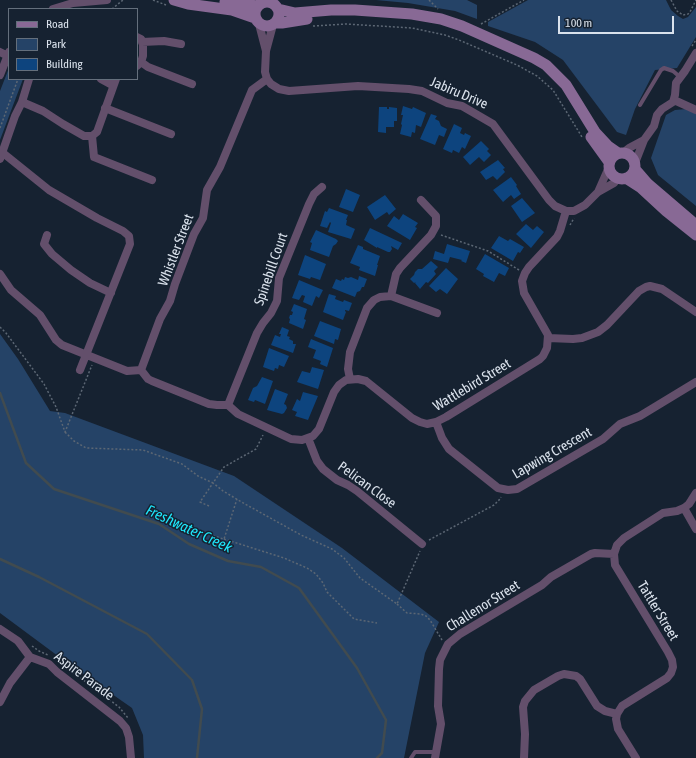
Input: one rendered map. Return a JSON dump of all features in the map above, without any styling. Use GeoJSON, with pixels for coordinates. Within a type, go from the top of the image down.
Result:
{"type":"FeatureCollection","features":[{"type":"Feature","properties":{"kind":"main road"},"geometry":{"type":"LineString","coordinates":[[174,0],[188,4],[232,10],[258,21],[266,27],[295,20],[326,17],[371,17],[428,22],[460,32],[525,60],[547,74],[563,92],[609,165],[612,174],[640,187],[666,211],[696,235]]}},
{"type":"Feature","properties":{"kind":"main road"},"geometry":{"type":"LineString","coordinates":[[212,0],[258,6]]}},
{"type":"Feature","properties":{"kind":"main road"},"geometry":{"type":"LineString","coordinates":[[258,21],[255,12],[258,6],[264,2],[268,2],[278,9],[295,13],[355,10],[412,14],[441,19],[462,26],[534,58],[546,65],[566,86],[596,132],[608,146],[621,153],[631,156],[635,166],[648,184],[696,225]]}},
{"type":"Feature","properties":{"kind":"main road"},"geometry":{"type":"LineString","coordinates":[[275,24],[279,16],[278,9]]}},
{"type":"Feature","properties":{"kind":"main road"},"geometry":{"type":"LineString","coordinates":[[609,165],[612,156],[621,153]]}},
{"type":"Feature","properties":{"kind":"main road"},"geometry":{"type":"LineString","coordinates":[[622,178],[633,173],[635,166]]}},
{"type":"Feature","properties":{"kind":"street"},"geometry":{"type":"LineString","coordinates":[[56,8],[73,3],[107,0]]}},
{"type":"Feature","properties":{"kind":"street"},"geometry":{"type":"LineString","coordinates":[[258,21],[266,51]]}},
{"type":"Feature","properties":{"kind":"street"},"geometry":{"type":"LineString","coordinates":[[267,79],[265,67],[266,51],[275,24]]}},
{"type":"Feature","properties":{"kind":"street"},"geometry":{"type":"LineString","coordinates":[[181,44],[164,41],[140,40],[143,56],[139,64],[192,84]]}},
{"type":"Feature","properties":{"kind":"street"},"geometry":{"type":"LineString","coordinates":[[635,166],[644,140],[654,126],[658,112],[671,104],[674,100],[675,85],[686,71],[693,51]]}},
{"type":"Feature","properties":{"kind":"street"},"geometry":{"type":"LineString","coordinates":[[0,75],[6,53]]}},
{"type":"Feature","properties":{"kind":"street","name":"Jabiru Drive"},"geometry":{"type":"LineString","coordinates":[[267,79],[274,87],[288,91],[358,86],[416,90],[447,103],[462,106],[493,124],[549,200],[555,206],[566,211]]}},
{"type":"Feature","properties":{"kind":"street","name":"Whistler Street"},"geometry":{"type":"LineString","coordinates":[[141,370],[160,319],[170,301],[174,284],[194,234],[203,218],[207,190],[220,167],[250,93],[254,87],[267,79]]}},
{"type":"Feature","properties":{"kind":"street"},"geometry":{"type":"LineString","coordinates":[[29,80],[22,102],[12,124],[1,156],[84,212],[127,233],[130,240],[130,244],[80,370]]}},
{"type":"Feature","properties":{"kind":"street"},"geometry":{"type":"LineString","coordinates":[[22,102],[43,111],[84,136],[92,136],[97,132],[114,82]]}},
{"type":"Feature","properties":{"kind":"street"},"geometry":{"type":"LineString","coordinates":[[674,100],[696,110]]}},
{"type":"Feature","properties":{"kind":"street"},"geometry":{"type":"LineString","coordinates":[[105,108],[171,134]]}},
{"type":"Feature","properties":{"kind":"street"},"geometry":{"type":"LineString","coordinates":[[92,136],[94,156],[152,180]]}},
{"type":"Feature","properties":{"kind":"street"},"geometry":{"type":"LineString","coordinates":[[621,153],[644,140]]}},
{"type":"Feature","properties":{"kind":"street"},"geometry":{"type":"LineString","coordinates":[[598,192],[609,165]]}},
{"type":"Feature","properties":{"kind":"street"},"geometry":{"type":"LineString","coordinates":[[622,178],[598,192],[585,206],[574,211],[566,211],[563,226],[557,237],[525,273],[522,285],[524,293],[546,330],[548,338],[582,338],[598,332],[607,326],[639,291],[646,287],[654,286],[662,289],[696,312]]}},
{"type":"Feature","properties":{"kind":"street","name":"Spinebill Court"},"geometry":{"type":"LineString","coordinates":[[228,405],[257,333],[272,313],[277,301],[279,278],[309,204],[314,194],[322,187]]}},
{"type":"Feature","properties":{"kind":"street"},"geometry":{"type":"LineString","coordinates":[[392,296],[396,274],[434,231],[436,226],[436,216],[421,200]]}},
{"type":"Feature","properties":{"kind":"street"},"geometry":{"type":"LineString","coordinates":[[47,235],[44,244],[52,254],[90,283],[110,293]]}},
{"type":"Feature","properties":{"kind":"street"},"geometry":{"type":"LineString","coordinates":[[0,274],[11,290],[40,315],[56,340],[62,345],[127,370],[141,370],[152,382],[209,404],[228,405],[238,414],[267,428],[291,439],[302,440],[308,438],[319,429],[336,388],[342,382],[350,379],[348,364],[350,352],[367,308],[370,304],[380,297],[392,296],[437,313]]}},
{"type":"Feature","properties":{"kind":"street","name":"Wattlebird Street"},"geometry":{"type":"LineString","coordinates":[[350,379],[366,381],[416,421],[423,424],[436,422],[536,362],[546,352],[548,338]]}},
{"type":"Feature","properties":{"kind":"street","name":"Lapwing Crescent"},"geometry":{"type":"LineString","coordinates":[[436,422],[442,438],[449,448],[493,484],[503,490],[517,489],[603,439],[620,424],[640,416],[696,382]]}},
{"type":"Feature","properties":{"kind":"street","name":"Pelican Close"},"geometry":{"type":"LineString","coordinates":[[308,438],[317,462],[323,469],[337,480],[357,491],[422,544]]}},
{"type":"Feature","properties":{"kind":"street"},"geometry":{"type":"LineString","coordinates":[[614,554],[620,541],[658,515],[684,508],[689,504],[696,493]]}},
{"type":"Feature","properties":{"kind":"street"},"geometry":{"type":"LineString","coordinates":[[684,508],[696,529]]}},
{"type":"Feature","properties":{"kind":"street","name":"Challenor Street"},"geometry":{"type":"LineString","coordinates":[[436,755],[440,724],[438,706],[439,669],[440,660],[448,644],[460,634],[591,554],[614,554]]}},
{"type":"Feature","properties":{"kind":"street","name":"Tattler Street"},"geometry":{"type":"LineString","coordinates":[[614,554],[615,565],[668,652],[672,660],[673,667],[667,678],[627,703],[619,710],[617,714]]}},
{"type":"Feature","properties":{"kind":"street"},"geometry":{"type":"LineString","coordinates":[[0,629],[18,641],[30,657],[10,683],[0,702]]}},
{"type":"Feature","properties":{"kind":"street","name":"Aspire Parade"},"geometry":{"type":"LineString","coordinates":[[30,657],[49,664],[57,672],[120,721],[126,728],[129,738],[131,758]]}},
{"type":"Feature","properties":{"kind":"street"},"geometry":{"type":"LineString","coordinates":[[524,758],[525,734],[523,707],[525,701],[534,690],[564,674],[576,676],[580,679],[597,706],[617,714],[616,719],[618,729],[636,758]]}},
{"type":"Feature","properties":{"kind":"lane"},"geometry":{"type":"LineString","coordinates":[[640,105],[661,70],[664,68],[673,71],[680,77]]}},
{"type":"Feature","properties":{"kind":"lane"},"geometry":{"type":"LineString","coordinates":[[411,758],[416,752],[436,755]]}},
{"type":"Feature","properties":{"kind":"path"},"geometry":{"type":"LineString","coordinates":[[113,8],[123,0]]}},
{"type":"Feature","properties":{"kind":"path"},"geometry":{"type":"LineString","coordinates":[[428,0],[438,9]]}},
{"type":"Feature","properties":{"kind":"path"},"geometry":{"type":"LineString","coordinates":[[486,28],[480,25],[484,21],[524,0]]}},
{"type":"Feature","properties":{"kind":"path"},"geometry":{"type":"LineString","coordinates":[[671,0],[677,11],[683,15],[690,12],[696,0]]}},
{"type":"Feature","properties":{"kind":"path"},"geometry":{"type":"LineString","coordinates":[[431,8],[443,11]]}},
{"type":"Feature","properties":{"kind":"path"},"geometry":{"type":"LineString","coordinates":[[311,26],[346,24],[412,28],[446,35],[459,40],[517,65],[537,76],[553,90],[585,140]]}},
{"type":"Feature","properties":{"kind":"path"},"geometry":{"type":"LineString","coordinates":[[693,51],[696,40]]}},
{"type":"Feature","properties":{"kind":"path"},"geometry":{"type":"LineString","coordinates":[[0,128],[18,80]]}},
{"type":"Feature","properties":{"kind":"path"},"geometry":{"type":"LineString","coordinates":[[434,231],[446,237],[488,251],[525,273]]}},
{"type":"Feature","properties":{"kind":"path"},"geometry":{"type":"LineString","coordinates":[[0,327],[44,384],[56,407],[65,432],[74,441],[86,448],[143,450],[182,464],[198,476],[213,483],[237,499],[301,535],[332,549],[344,558],[360,578],[408,613],[426,616],[442,640],[448,644]]}},
{"type":"Feature","properties":{"kind":"path"},"geometry":{"type":"LineString","coordinates":[[65,432],[91,366],[96,359]]}},
{"type":"Feature","properties":{"kind":"path"},"geometry":{"type":"LineString","coordinates":[[209,506],[200,502],[224,467],[256,449],[267,428]]}},
{"type":"Feature","properties":{"kind":"path"},"geometry":{"type":"LineString","coordinates":[[397,604],[422,544],[494,505],[500,499],[503,490]]}},
{"type":"Feature","properties":{"kind":"path"},"geometry":{"type":"LineString","coordinates":[[224,539],[237,499]]}},
{"type":"Feature","properties":{"kind":"path"},"geometry":{"type":"LineString","coordinates":[[214,536],[284,558],[307,568],[316,574],[323,583],[327,592],[354,618],[377,623]]}},
{"type":"Feature","properties":{"kind":"green space"},"geometry":{"type":"Polygon","coordinates":[[[376,0],[467,0],[477,5],[477,19],[455,11],[408,3],[376,0]]]}},
{"type":"Feature","properties":{"kind":"green space"},"geometry":{"type":"Polygon","coordinates":[[[528,0],[666,0],[671,10],[683,19],[688,17],[696,7],[696,37],[677,68],[655,70],[635,109],[626,135],[617,132],[563,60],[535,42],[488,26],[488,22],[528,0]]]}},
{"type":"Feature","properties":{"kind":"green space"},"geometry":{"type":"Polygon","coordinates":[[[8,71],[8,80],[23,80],[0,140],[0,91],[8,71]]]}},
{"type":"Feature","properties":{"kind":"green space"},"geometry":{"type":"Polygon","coordinates":[[[687,109],[696,114],[696,206],[658,175],[651,158],[666,115],[675,110],[687,109]]]}},
{"type":"Feature","properties":{"kind":"green space"},"geometry":{"type":"Polygon","coordinates":[[[0,334],[18,359],[50,411],[65,413],[234,476],[342,548],[439,622],[425,653],[404,758],[144,758],[143,735],[132,708],[0,613],[0,334]]]}},
{"type":"Feature","properties":{"kind":"building"},"geometry":{"type":"Polygon","coordinates":[[[403,106],[412,109],[413,107],[426,113],[421,127],[416,125],[415,133],[412,132],[411,137],[400,134],[403,106]]]}},
{"type":"Feature","properties":{"kind":"building"},"geometry":{"type":"Polygon","coordinates":[[[379,107],[387,107],[387,109],[389,109],[389,107],[397,108],[397,121],[394,121],[394,127],[386,127],[386,133],[378,132],[379,107]]]}},
{"type":"Feature","properties":{"kind":"building"},"geometry":{"type":"Polygon","coordinates":[[[431,114],[437,116],[435,119],[439,121],[441,126],[447,129],[444,137],[439,135],[435,145],[420,139],[431,114]]]}},
{"type":"Feature","properties":{"kind":"building"},"geometry":{"type":"Polygon","coordinates":[[[454,124],[462,128],[460,133],[464,135],[465,133],[471,136],[465,149],[462,147],[459,153],[453,150],[452,153],[443,149],[454,124]]]}},
{"type":"Feature","properties":{"kind":"building"},"geometry":{"type":"Polygon","coordinates":[[[481,141],[489,149],[487,151],[491,155],[484,162],[479,157],[470,165],[463,157],[481,141]]]}},
{"type":"Feature","properties":{"kind":"building"},"geometry":{"type":"Polygon","coordinates":[[[498,160],[505,168],[503,169],[505,172],[497,180],[493,176],[486,180],[480,172],[498,160]]]}},
{"type":"Feature","properties":{"kind":"building"},"geometry":{"type":"Polygon","coordinates":[[[511,177],[521,194],[514,199],[511,195],[503,202],[493,190],[511,177]]]}},
{"type":"Feature","properties":{"kind":"building"},"geometry":{"type":"Polygon","coordinates":[[[346,189],[360,195],[353,212],[339,207],[346,189]]]}},
{"type":"Feature","properties":{"kind":"building"},"geometry":{"type":"Polygon","coordinates":[[[385,195],[396,209],[389,215],[387,212],[375,220],[367,207],[385,195]]]}},
{"type":"Feature","properties":{"kind":"building"},"geometry":{"type":"Polygon","coordinates":[[[522,198],[535,213],[522,222],[511,206],[522,198]]]}},
{"type":"Feature","properties":{"kind":"building"},"geometry":{"type":"Polygon","coordinates":[[[329,208],[348,215],[346,225],[355,229],[351,239],[328,232],[330,222],[327,228],[320,226],[325,211],[327,212],[329,208]]]}},
{"type":"Feature","properties":{"kind":"building"},"geometry":{"type":"Polygon","coordinates":[[[403,214],[418,223],[415,227],[417,228],[410,240],[387,226],[394,216],[399,220],[403,214]]]}},
{"type":"Feature","properties":{"kind":"building"},"geometry":{"type":"Polygon","coordinates":[[[526,224],[533,230],[537,226],[544,232],[531,248],[516,234],[526,224]]]}},
{"type":"Feature","properties":{"kind":"building"},"geometry":{"type":"Polygon","coordinates":[[[370,228],[402,243],[398,250],[391,246],[392,249],[388,252],[377,248],[364,240],[370,228]]]}},
{"type":"Feature","properties":{"kind":"building"},"geometry":{"type":"Polygon","coordinates":[[[316,230],[338,241],[333,246],[329,257],[310,250],[312,243],[310,242],[316,230]]]}},
{"type":"Feature","properties":{"kind":"building"},"geometry":{"type":"Polygon","coordinates":[[[499,236],[508,241],[510,239],[524,247],[520,253],[518,252],[513,261],[491,248],[499,236]]]}},
{"type":"Feature","properties":{"kind":"building"},"geometry":{"type":"Polygon","coordinates":[[[447,244],[470,251],[466,263],[461,261],[462,260],[450,257],[448,263],[433,259],[435,251],[444,254],[447,244]]]}},
{"type":"Feature","properties":{"kind":"building"},"geometry":{"type":"Polygon","coordinates":[[[358,245],[363,247],[363,249],[380,256],[375,276],[359,270],[360,267],[350,263],[358,245]]]}},
{"type":"Feature","properties":{"kind":"building"},"geometry":{"type":"Polygon","coordinates":[[[485,254],[509,268],[505,276],[499,273],[494,282],[483,276],[484,274],[476,269],[485,254]]]}},
{"type":"Feature","properties":{"kind":"building"},"geometry":{"type":"Polygon","coordinates":[[[305,255],[326,264],[320,280],[311,277],[310,279],[298,275],[305,255]]]}},
{"type":"Feature","properties":{"kind":"building"},"geometry":{"type":"Polygon","coordinates":[[[431,261],[438,267],[434,271],[436,274],[420,289],[415,283],[416,282],[414,283],[410,279],[418,269],[422,269],[431,261]]]}},
{"type":"Feature","properties":{"kind":"building"},"geometry":{"type":"Polygon","coordinates":[[[446,268],[458,279],[447,294],[440,289],[436,292],[429,286],[446,268]]]}},
{"type":"Feature","properties":{"kind":"building"},"geometry":{"type":"Polygon","coordinates":[[[359,276],[367,279],[364,287],[357,292],[355,297],[332,288],[336,279],[341,281],[342,279],[344,280],[345,277],[351,277],[358,280],[359,276]]]}},
{"type":"Feature","properties":{"kind":"building"},"geometry":{"type":"Polygon","coordinates":[[[299,280],[323,290],[319,298],[316,296],[312,306],[303,302],[305,296],[302,295],[299,300],[292,298],[299,280]]]}},
{"type":"Feature","properties":{"kind":"building"},"geometry":{"type":"Polygon","coordinates":[[[329,294],[336,296],[335,299],[352,303],[349,311],[345,310],[346,312],[343,320],[323,312],[329,294]]]}},
{"type":"Feature","properties":{"kind":"building"},"geometry":{"type":"Polygon","coordinates":[[[294,304],[307,309],[303,329],[289,323],[289,318],[290,315],[292,315],[293,312],[291,311],[294,304]]]}},
{"type":"Feature","properties":{"kind":"building"},"geometry":{"type":"Polygon","coordinates":[[[320,321],[341,329],[338,340],[335,339],[334,344],[314,336],[320,321]]]}},
{"type":"Feature","properties":{"kind":"building"},"geometry":{"type":"Polygon","coordinates":[[[282,327],[289,330],[287,336],[293,341],[293,344],[296,344],[293,353],[271,345],[275,335],[280,337],[281,334],[279,334],[282,327]]]}},
{"type":"Feature","properties":{"kind":"building"},"geometry":{"type":"Polygon","coordinates":[[[311,339],[333,348],[327,367],[320,364],[321,361],[313,358],[316,350],[308,347],[311,339]]]}},
{"type":"Feature","properties":{"kind":"building"},"geometry":{"type":"Polygon","coordinates":[[[269,348],[289,356],[284,367],[279,365],[278,369],[275,368],[274,371],[263,367],[269,348]]]}},
{"type":"Feature","properties":{"kind":"building"},"geometry":{"type":"Polygon","coordinates":[[[312,367],[324,370],[318,389],[297,382],[302,371],[310,373],[312,367]]]}},
{"type":"Feature","properties":{"kind":"building"},"geometry":{"type":"Polygon","coordinates":[[[262,377],[273,381],[265,404],[255,400],[254,402],[248,400],[253,388],[257,386],[262,377]]]}},
{"type":"Feature","properties":{"kind":"building"},"geometry":{"type":"Polygon","coordinates":[[[275,389],[288,394],[284,404],[287,408],[282,414],[267,410],[275,389]]]}},
{"type":"Feature","properties":{"kind":"building"},"geometry":{"type":"Polygon","coordinates":[[[303,392],[318,396],[308,420],[295,416],[297,412],[292,410],[297,399],[300,401],[303,392]]]}},
{"type":"Feature","properties":{"kind":"waterway","name":"Freshwater Creek"},"geometry":{"type":"LineString","coordinates":[[0,393],[26,463],[54,489],[159,524],[189,544],[228,561],[261,567],[299,588],[357,668],[386,720],[382,753],[377,758]]}},
{"type":"Feature","properties":{"kind":"waterway","name":"Freshwater Creek"},"geometry":{"type":"LineString","coordinates":[[0,559],[39,577],[147,634],[192,680],[202,709],[197,758]]}}]}
